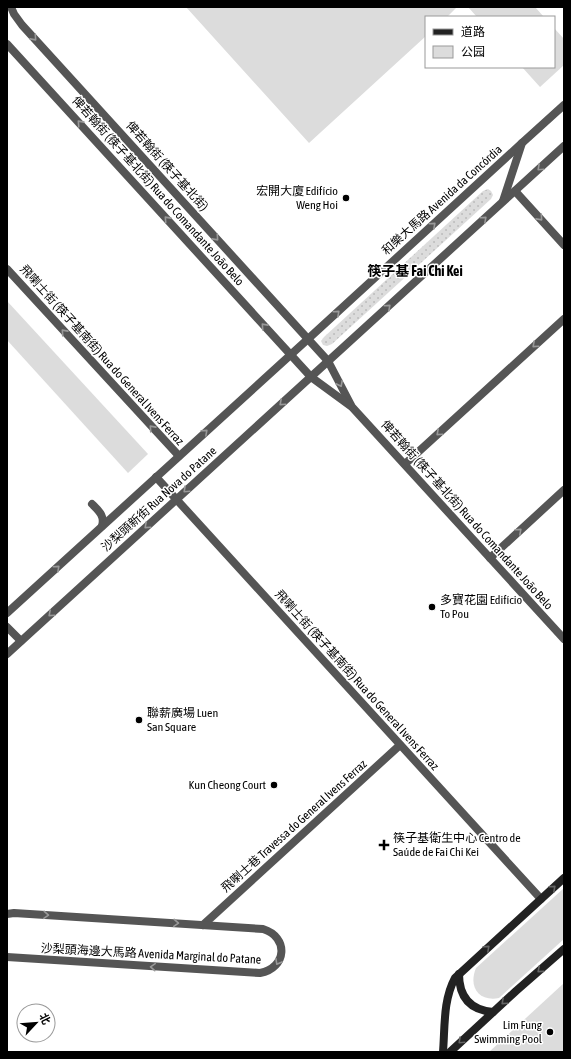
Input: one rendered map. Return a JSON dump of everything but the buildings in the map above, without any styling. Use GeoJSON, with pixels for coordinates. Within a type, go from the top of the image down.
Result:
{"type":"FeatureCollection","features":[{"type":"Feature","properties":{"kind":"main road"},"geometry":{"type":"LineString","coordinates":[[443,1052],[446,1000],[449,988],[455,978],[564,878]]}},
{"type":"Feature","properties":{"kind":"main road"},"geometry":{"type":"LineString","coordinates":[[450,1052],[564,949]]}},
{"type":"Feature","properties":{"kind":"main road"},"geometry":{"type":"LineString","coordinates":[[458,974],[459,986],[467,1001],[482,1011],[493,1012]]}},
{"type":"Feature","properties":{"kind":"street","name":"俾若翰街 (筷子基北街)"},"geometry":{"type":"LineString","coordinates":[[11,7],[22,25],[328,361],[352,407]]}},
{"type":"Feature","properties":{"kind":"street","name":"俾若翰街 (筷子基北街) Rua do Comandante João Belo"},"geometry":{"type":"LineString","coordinates":[[7,44],[311,377],[352,407],[564,639]]}},
{"type":"Feature","properties":{"kind":"street","name":"和樂大馬路 Avenida da Concórdia"},"geometry":{"type":"LineString","coordinates":[[308,339],[564,105]]}},
{"type":"Feature","properties":{"kind":"street","name":"和樂大馬路 Avenida da Concórdia"},"geometry":{"type":"LineString","coordinates":[[503,202],[522,143]]}},
{"type":"Feature","properties":{"kind":"street","name":"和樂大馬路 Avenida da Concórdia"},"geometry":{"type":"LineString","coordinates":[[328,361],[564,146]]}},
{"type":"Feature","properties":{"kind":"street"},"geometry":{"type":"LineString","coordinates":[[515,191],[564,245]]}},
{"type":"Feature","properties":{"kind":"street","name":"飛喇士街 (筷子基南街) Rua do General Ivens Ferraz"},"geometry":{"type":"LineString","coordinates":[[7,269],[178,456]]}},
{"type":"Feature","properties":{"kind":"street"},"geometry":{"type":"LineString","coordinates":[[405,464],[564,319]]}},
{"type":"Feature","properties":{"kind":"street","name":"沙梨頭新街 Rua Nova do Patane"},"geometry":{"type":"LineString","coordinates":[[7,613],[308,339]]}},
{"type":"Feature","properties":{"kind":"street","name":"沙梨頭新街 Rua Nova do Patane"},"geometry":{"type":"LineString","coordinates":[[7,654],[328,361]]}},
{"type":"Feature","properties":{"kind":"street","name":"飛喇士街 (筷子基南街) Rua do General Ivens Ferraz"},"geometry":{"type":"LineString","coordinates":[[156,477],[541,899]]}},
{"type":"Feature","properties":{"kind":"street"},"geometry":{"type":"LineString","coordinates":[[490,558],[564,490]]}},
{"type":"Feature","properties":{"kind":"street"},"geometry":{"type":"LineString","coordinates":[[92,504],[102,514],[104,520],[102,526]]}},
{"type":"Feature","properties":{"kind":"street"},"geometry":{"type":"LineString","coordinates":[[102,514],[109,516],[116,513]]}},
{"type":"Feature","properties":{"kind":"street"},"geometry":{"type":"LineString","coordinates":[[7,627],[20,642]]}},
{"type":"Feature","properties":{"kind":"street","name":"飛喇士巷 Travessa do General Ivens Ferraz"},"geometry":{"type":"LineString","coordinates":[[203,925],[400,745]]}},
{"type":"Feature","properties":{"kind":"street","name":"沙梨頭海邊大馬路 Avenida Marginal do Patane"},"geometry":{"type":"LineString","coordinates":[[7,914],[14,913],[263,929],[270,932],[279,942],[281,949],[281,956],[274,969],[260,974],[7,958]]}},
{"type":"Feature","properties":{"kind":"green space"},"geometry":{"type":"Polygon","coordinates":[[[186,7],[457,7],[448,16],[425,16],[425,37],[309,143],[186,7]]]}},
{"type":"Feature","properties":{"kind":"green space"},"geometry":{"type":"Polygon","coordinates":[[[468,7],[535,7],[543,16],[476,16],[468,7]]]}},
{"type":"Feature","properties":{"kind":"green space"},"geometry":{"type":"Polygon","coordinates":[[[555,29],[564,39],[564,65],[540,87],[523,68],[555,68],[555,29]]]}},
{"type":"Feature","properties":{"kind":"green space"},"geometry":{"type":"Polygon","coordinates":[[[488,189],[493,195],[491,199],[332,344],[327,346],[323,345],[321,341],[324,337],[483,191],[488,189]]]}},
{"type":"Feature","properties":{"kind":"green space"},"geometry":{"type":"Polygon","coordinates":[[[7,301],[148,454],[128,473],[7,340],[7,301]]]}},
{"type":"Feature","properties":{"kind":"green space"},"geometry":{"type":"Polygon","coordinates":[[[564,888],[564,939],[499,998],[486,998],[477,992],[473,981],[476,968],[564,888]]]}},
{"type":"Feature","properties":{"kind":"green space"},"geometry":{"type":"Polygon","coordinates":[[[564,983],[564,1052],[489,1052],[564,983]]]}},
{"type":"Feature","properties":{"kind":"place","name":"宏開大廈 Edifício Weng Hoi"},"geometry":{"type":"Point","coordinates":[346,198]}},
{"type":"Feature","properties":{"kind":"place","name":"多寶花園 Edifício To Pou"},"geometry":{"type":"Point","coordinates":[432,607]}},
{"type":"Feature","properties":{"kind":"place","name":"聯薪廣場 Luen San Square"},"geometry":{"type":"Point","coordinates":[139,720]}},
{"type":"Feature","properties":{"kind":"place","name":"Kun Cheong Court"},"geometry":{"type":"Point","coordinates":[274,785]}},
{"type":"Feature","properties":{"kind":"place","name":"筷子基衛生中心 Centro de Saúde de Fai Chi Kei"},"geometry":{"type":"Point","coordinates":[384,845]}},
{"type":"Feature","properties":{"kind":"place","name":"Lim Fung Swimming Pool"},"geometry":{"type":"Point","coordinates":[550,1032]}},
{"type":"Feature","properties":{"kind":"district","name":"筷子基 Fai Chi Kei"},"geometry":{"type":"Point","coordinates":[415,271]}}]}
